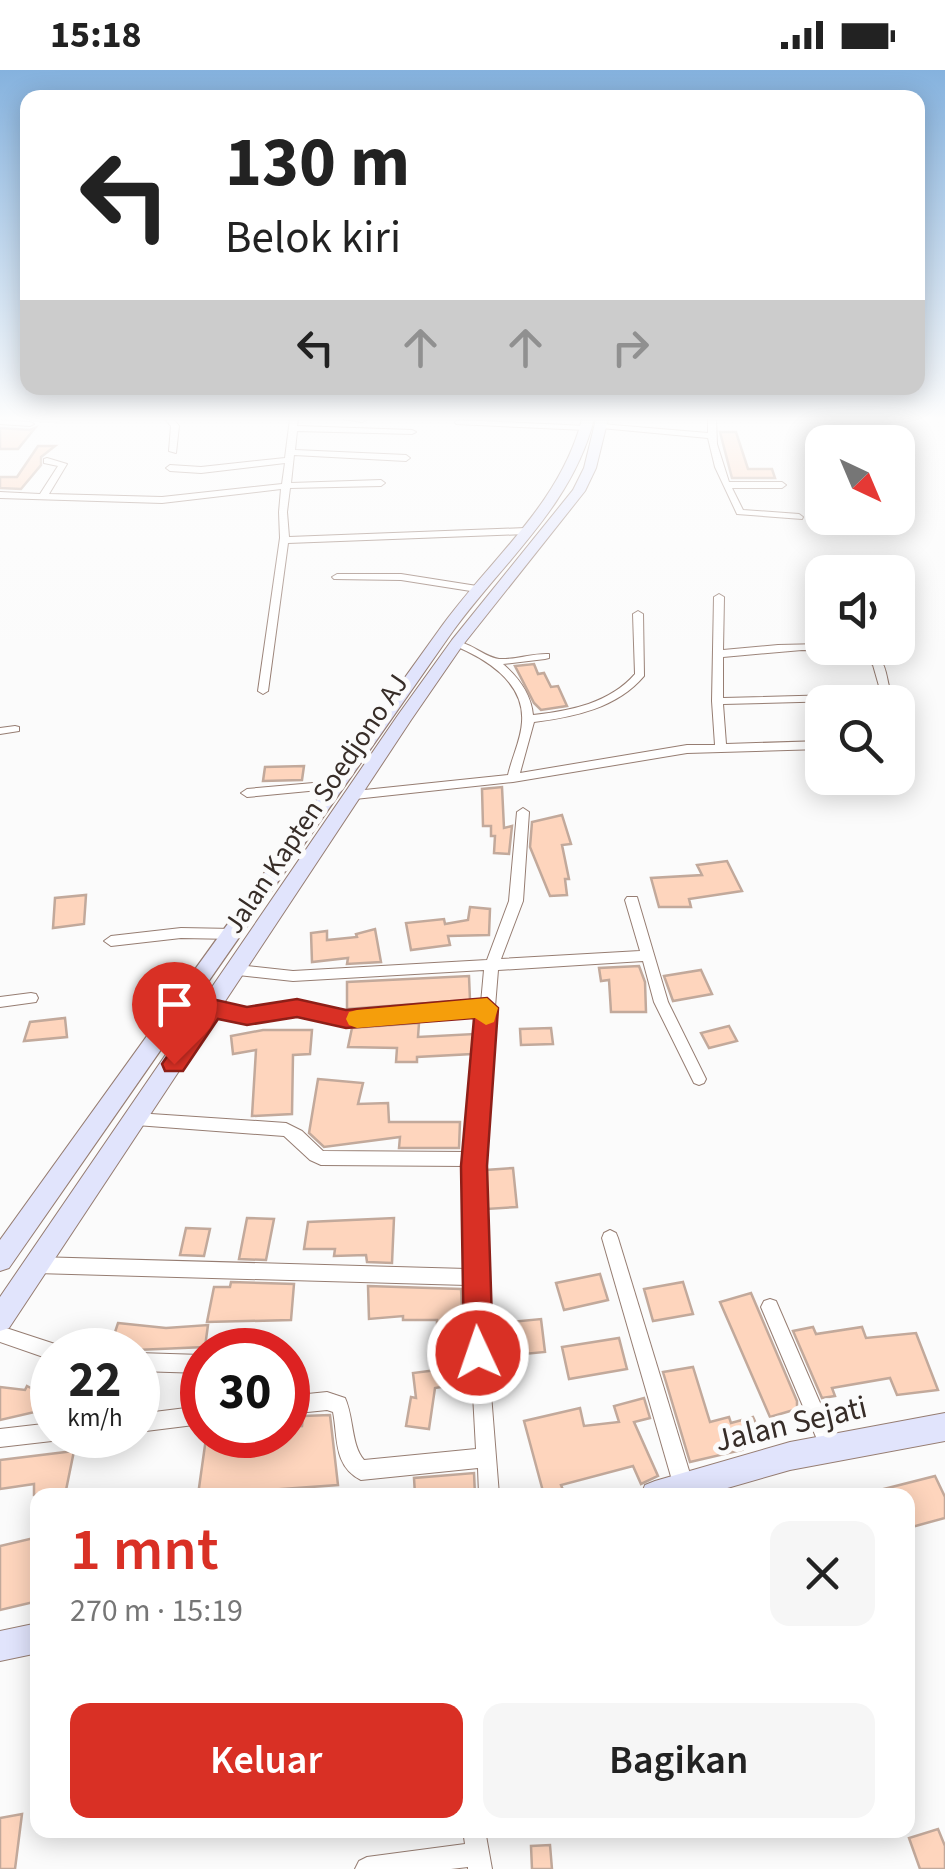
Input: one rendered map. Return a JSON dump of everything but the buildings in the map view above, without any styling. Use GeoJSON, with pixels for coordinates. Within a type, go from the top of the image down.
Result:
{"type":"FeatureCollection","features":[{"type":"Feature","properties":{"kind":"main road","name":"Jalan Kapten Soedjono AJ"},"geometry":{"type":"LineString","coordinates":[[0,1260],[477,589],[549,503]]}},
{"type":"Feature","properties":{"kind":"main road","name":"Jalan Kapten Soedjono AJ"},"geometry":{"type":"LineString","coordinates":[[0,1318],[457,643],[569,503]]}},
{"type":"Feature","properties":{"kind":"main road"},"geometry":{"type":"LineString","coordinates":[[348,768],[370,772]]}},
{"type":"Feature","properties":{"kind":"main road","name":"Jalan Sejati"},"geometry":{"type":"LineString","coordinates":[[680,1488],[790,1456],[945,1427]]}},
{"type":"Feature","properties":{"kind":"main road"},"geometry":{"type":"LineString","coordinates":[[0,1646],[30,1640]]}},
{"type":"Feature","properties":{"kind":"street"},"geometry":{"type":"LineString","coordinates":[[263,691],[284,539],[285,503]]}},
{"type":"Feature","properties":{"kind":"street"},"geometry":{"type":"LineString","coordinates":[[736,503],[742,514],[799,518]]}},
{"type":"Feature","properties":{"kind":"street"},"geometry":{"type":"LineString","coordinates":[[284,539],[526,531]]}},
{"type":"Feature","properties":{"kind":"street"},"geometry":{"type":"LineString","coordinates":[[337,577],[414,578],[477,589]]}},
{"type":"Feature","properties":{"kind":"street"},"geometry":{"type":"LineString","coordinates":[[719,597],[717,700],[721,747]]}},
{"type":"Feature","properties":{"kind":"street"},"geometry":{"type":"LineString","coordinates":[[529,719],[571,712],[635,682],[640,674],[638,614]]}},
{"type":"Feature","properties":{"kind":"street"},"geometry":{"type":"LineString","coordinates":[[457,643],[498,662],[520,694],[529,719],[513,778]]}},
{"type":"Feature","properties":{"kind":"street"},"geometry":{"type":"LineString","coordinates":[[717,700],[875,696],[884,686],[878,664],[854,650],[814,648],[718,654]]}},
{"type":"Feature","properties":{"kind":"street"},"geometry":{"type":"LineString","coordinates":[[498,662],[545,656]]}},
{"type":"Feature","properties":{"kind":"street"},"geometry":{"type":"LineString","coordinates":[[0,731],[15,730]]}},
{"type":"Feature","properties":{"kind":"street"},"geometry":{"type":"LineString","coordinates":[[354,795],[394,794],[513,778],[674,751],[805,745]]}},
{"type":"Feature","properties":{"kind":"street"},"geometry":{"type":"LineString","coordinates":[[246,792],[336,784]]}},
{"type":"Feature","properties":{"kind":"street"},"geometry":{"type":"LineString","coordinates":[[488,1488],[475,1277],[474,1160],[491,967],[516,901],[522,812]]}},
{"type":"Feature","properties":{"kind":"street"},"geometry":{"type":"LineString","coordinates":[[632,900],[661,1002],[698,1079]]}},
{"type":"Feature","properties":{"kind":"street"},"geometry":{"type":"LineString","coordinates":[[111,942],[182,933],[234,934]]}},
{"type":"Feature","properties":{"kind":"street"},"geometry":{"type":"LineString","coordinates":[[238,970],[293,976],[646,956]]}},
{"type":"Feature","properties":{"kind":"street"},"geometry":{"type":"LineString","coordinates":[[0,1002],[31,998]]}},
{"type":"Feature","properties":{"kind":"street"},"geometry":{"type":"LineString","coordinates":[[212,1008],[247,1016],[297,1008],[346,1019],[487,1008]]}},
{"type":"Feature","properties":{"kind":"street"},"geometry":{"type":"LineString","coordinates":[[136,1119],[286,1130],[296,1134],[310,1152],[321,1158],[474,1160]]}},
{"type":"Feature","properties":{"kind":"street"},"geometry":{"type":"LineString","coordinates":[[610,1238],[684,1487]]}},
{"type":"Feature","properties":{"kind":"street"},"geometry":{"type":"LineString","coordinates":[[35,1264],[475,1277]]}},
{"type":"Feature","properties":{"kind":"street"},"geometry":{"type":"LineString","coordinates":[[770,1308],[830,1448]]}},
{"type":"Feature","properties":{"kind":"street"},"geometry":{"type":"LineString","coordinates":[[0,1334],[30,1344]]}},
{"type":"Feature","properties":{"kind":"street"},"geometry":{"type":"LineString","coordinates":[[310,1403],[338,1404],[344,1417],[347,1454],[362,1470],[486,1458]]}},
{"type":"Feature","properties":{"kind":"street"},"geometry":{"type":"LineString","coordinates":[[0,1438],[30,1435]]}},
{"type":"Feature","properties":{"kind":"street"},"geometry":{"type":"LineString","coordinates":[[367,1869],[477,1851]]}},
{"type":"Feature","properties":{"kind":"slow traffic"},"geometry":{"type":"LineString","coordinates":[[357,1019],[487,1008],[486,1016]]}},
{"type":"Feature","properties":{"kind":"route"},"geometry":{"type":"LineString","coordinates":[[174,1064],[212,1008],[247,1016],[297,1008],[360,1019],[487,1008],[474,1166],[478,1353]]}}]}
